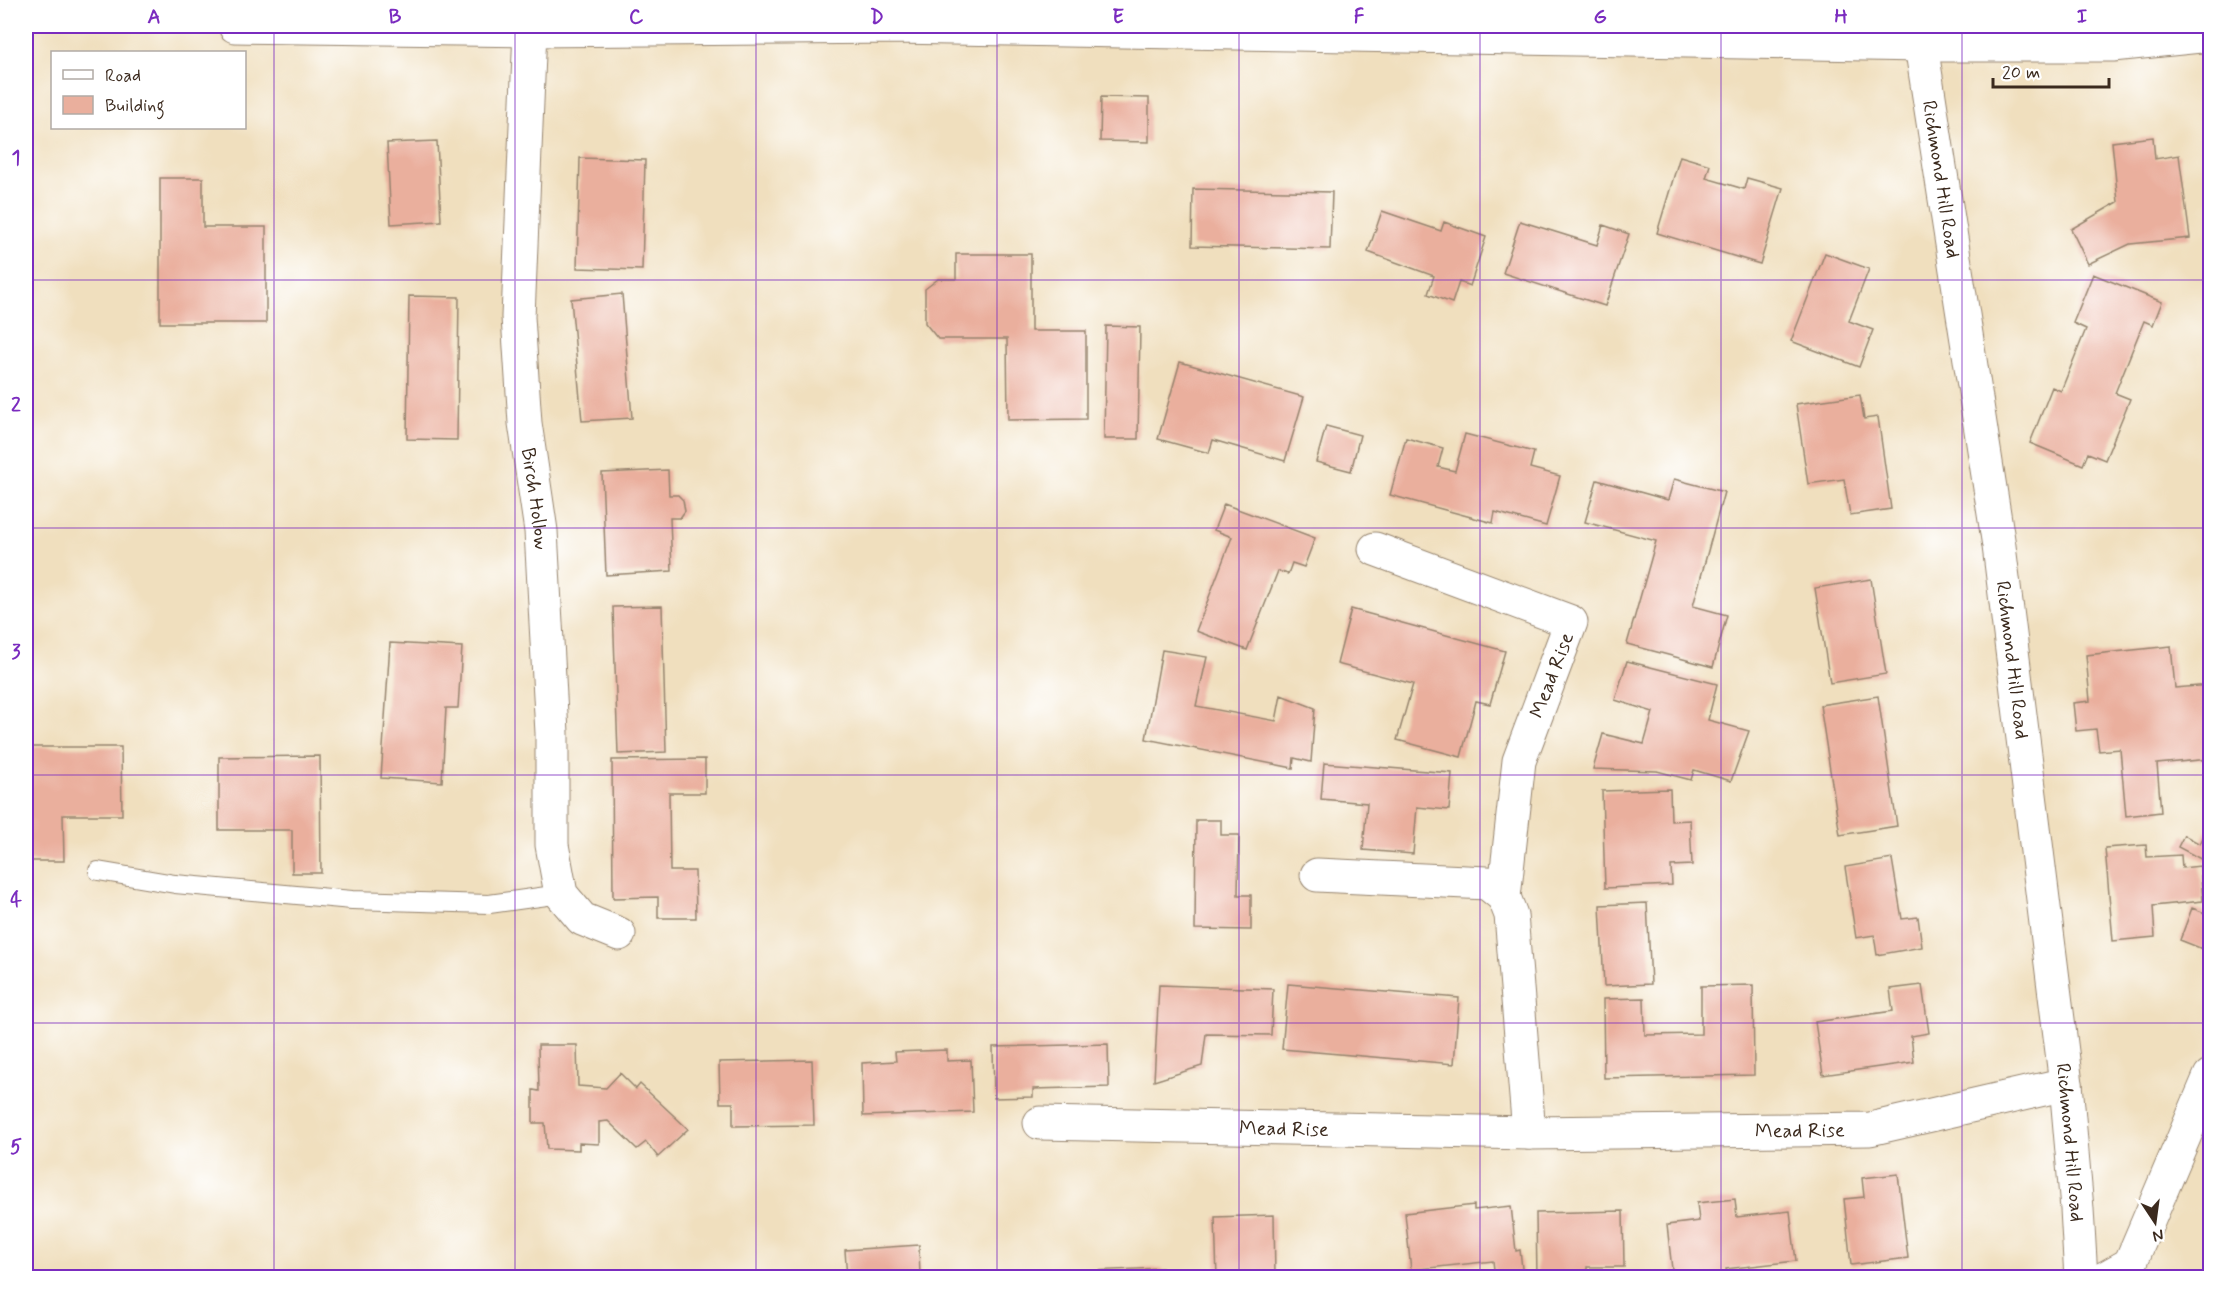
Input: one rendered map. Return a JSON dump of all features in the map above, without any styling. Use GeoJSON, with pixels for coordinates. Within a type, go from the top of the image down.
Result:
{"type":"FeatureCollection","features":[{"type":"Feature","properties":{"kind":"street"},"geometry":{"type":"LineString","coordinates":[[235,26],[515,28],[894,26],[1917,35],[2113,45],[2211,35]]}},
{"type":"Feature","properties":{"kind":"street","name":"Birch Hollow"},"geometry":{"type":"LineString","coordinates":[[515,28],[518,317],[525,423],[541,531],[552,734],[552,845],[561,894],[582,919],[619,934]]}},
{"type":"Feature","properties":{"kind":"street","name":"Richmond Hill Road"},"geometry":{"type":"LineString","coordinates":[[1917,35],[1999,546],[2066,1084],[2081,1278]]}},
{"type":"Feature","properties":{"kind":"street","name":"Mead Rise"},"geometry":{"type":"LineString","coordinates":[[1375,549],[1571,622],[1519,760],[1504,897],[1511,915],[1529,1133]]}},
{"type":"Feature","properties":{"kind":"street"},"geometry":{"type":"LineString","coordinates":[[1317,875],[1487,883],[1504,897]]}},
{"type":"Feature","properties":{"kind":"street"},"geometry":{"type":"LineString","coordinates":[[2105,1278],[2130,1264],[2211,1076]]}},
{"type":"Feature","properties":{"kind":"street","name":"Mead Rise"},"geometry":{"type":"LineString","coordinates":[[1040,1124],[1529,1133],[1869,1129],[2066,1084]]}},
{"type":"Feature","properties":{"kind":"lane"},"geometry":{"type":"LineString","coordinates":[[98,871],[175,884],[265,894],[352,900],[489,904],[561,894]]}},
{"type":"Feature","properties":{"kind":"building"},"geometry":{"type":"Polygon","coordinates":[[[1101,97],[1149,98],[1149,142],[1100,141],[1101,97]]]}},
{"type":"Feature","properties":{"kind":"building"},"geometry":{"type":"Polygon","coordinates":[[[2153,137],[2155,159],[2179,155],[2190,238],[2130,244],[2088,264],[2071,229],[2118,202],[2112,142],[2153,137]]]}},
{"type":"Feature","properties":{"kind":"building"},"geometry":{"type":"Polygon","coordinates":[[[437,141],[441,221],[391,224],[387,143],[437,141]]]}},
{"type":"Feature","properties":{"kind":"building"},"geometry":{"type":"Polygon","coordinates":[[[1680,156],[1710,165],[1706,178],[1744,189],[1747,178],[1783,188],[1760,264],[1657,233],[1680,156]]]}},
{"type":"Feature","properties":{"kind":"building"},"geometry":{"type":"Polygon","coordinates":[[[580,158],[645,160],[642,270],[577,268],[580,158]]]}},
{"type":"Feature","properties":{"kind":"building"},"geometry":{"type":"Polygon","coordinates":[[[160,178],[203,178],[203,227],[266,227],[266,323],[160,323],[160,178]]]}},
{"type":"Feature","properties":{"kind":"building"},"geometry":{"type":"Polygon","coordinates":[[[1193,189],[1332,192],[1330,249],[1192,246],[1193,189]]]}},
{"type":"Feature","properties":{"kind":"building"},"geometry":{"type":"Polygon","coordinates":[[[1382,211],[1441,231],[1444,222],[1486,237],[1470,286],[1459,282],[1452,303],[1428,294],[1434,276],[1368,252],[1382,211]]]}},
{"type":"Feature","properties":{"kind":"building"},"geometry":{"type":"Polygon","coordinates":[[[1520,221],[1597,245],[1603,225],[1629,234],[1605,306],[1503,273],[1520,221]]]}},
{"type":"Feature","properties":{"kind":"building"},"geometry":{"type":"Polygon","coordinates":[[[1825,253],[1869,269],[1849,321],[1873,330],[1859,367],[1791,341],[1825,253]]]}},
{"type":"Feature","properties":{"kind":"building"},"geometry":{"type":"Polygon","coordinates":[[[956,254],[1031,254],[1031,331],[1086,331],[1086,419],[1008,420],[1007,339],[938,339],[925,323],[925,289],[938,279],[956,279],[956,254]]]}},
{"type":"Feature","properties":{"kind":"building"},"geometry":{"type":"Polygon","coordinates":[[[2093,274],[2162,302],[2153,325],[2144,321],[2115,393],[2130,399],[2105,460],[2088,453],[2083,465],[2030,443],[2052,387],[2061,391],[2086,329],[2073,323],[2093,274]]]}},
{"type":"Feature","properties":{"kind":"building"},"geometry":{"type":"Polygon","coordinates":[[[622,294],[632,418],[582,421],[571,299],[622,294]]]}},
{"type":"Feature","properties":{"kind":"building"},"geometry":{"type":"Polygon","coordinates":[[[409,296],[459,297],[457,440],[407,439],[409,296]]]}},
{"type":"Feature","properties":{"kind":"building"},"geometry":{"type":"Polygon","coordinates":[[[1106,326],[1140,327],[1138,439],[1104,439],[1106,326]]]}},
{"type":"Feature","properties":{"kind":"building"},"geometry":{"type":"Polygon","coordinates":[[[1180,362],[1304,397],[1285,461],[1213,440],[1209,453],[1158,439],[1180,362]]]}},
{"type":"Feature","properties":{"kind":"building"},"geometry":{"type":"Polygon","coordinates":[[[1860,395],[1864,419],[1878,417],[1891,509],[1850,515],[1844,479],[1808,484],[1796,404],[1860,395]]]}},
{"type":"Feature","properties":{"kind":"building"},"geometry":{"type":"Polygon","coordinates":[[[1326,426],[1360,435],[1351,471],[1316,462],[1326,426]]]}},
{"type":"Feature","properties":{"kind":"building"},"geometry":{"type":"Polygon","coordinates":[[[1465,434],[1534,452],[1530,468],[1560,476],[1546,526],[1495,512],[1493,523],[1390,495],[1406,438],[1443,448],[1438,467],[1455,471],[1465,434]]]}},
{"type":"Feature","properties":{"kind":"building"},"geometry":{"type":"Polygon","coordinates":[[[668,470],[669,495],[678,495],[683,500],[685,511],[680,518],[670,518],[672,571],[606,575],[602,473],[668,470]]]}},
{"type":"Feature","properties":{"kind":"building"},"geometry":{"type":"Polygon","coordinates":[[[1674,479],[1724,492],[1693,606],[1727,615],[1713,667],[1627,644],[1656,541],[1585,522],[1597,480],[1668,500],[1674,479]]]}},
{"type":"Feature","properties":{"kind":"building"},"geometry":{"type":"Polygon","coordinates":[[[1224,504],[1315,538],[1304,567],[1292,563],[1288,574],[1278,571],[1247,650],[1196,631],[1232,537],[1214,530],[1224,504]]]}},
{"type":"Feature","properties":{"kind":"building"},"geometry":{"type":"Polygon","coordinates":[[[1871,579],[1886,674],[1830,683],[1815,588],[1871,579]]]}},
{"type":"Feature","properties":{"kind":"building"},"geometry":{"type":"Polygon","coordinates":[[[662,606],[666,752],[618,754],[613,607],[662,606]]]}},
{"type":"Feature","properties":{"kind":"building"},"geometry":{"type":"Polygon","coordinates":[[[1351,609],[1505,651],[1490,704],[1476,701],[1461,757],[1397,740],[1413,684],[1337,664],[1351,609]]]}},
{"type":"Feature","properties":{"kind":"building"},"geometry":{"type":"Polygon","coordinates":[[[390,643],[462,647],[458,708],[446,708],[442,782],[381,778],[390,643]]]}},
{"type":"Feature","properties":{"kind":"building"},"geometry":{"type":"Polygon","coordinates":[[[2171,646],[2175,688],[2210,685],[2210,759],[2157,764],[2161,812],[2126,816],[2120,749],[2099,751],[2096,729],[2076,731],[2073,703],[2090,701],[2086,655],[2171,646]]]}},
{"type":"Feature","properties":{"kind":"building"},"geometry":{"type":"Polygon","coordinates":[[[1162,650],[1207,657],[1196,706],[1276,721],[1281,695],[1315,708],[1311,762],[1294,758],[1293,768],[1146,739],[1162,650]]]}},
{"type":"Feature","properties":{"kind":"building"},"geometry":{"type":"Polygon","coordinates":[[[1627,661],[1717,684],[1708,720],[1749,731],[1731,781],[1694,770],[1691,780],[1657,771],[1593,769],[1603,734],[1644,744],[1653,712],[1615,700],[1627,661]]]}},
{"type":"Feature","properties":{"kind":"building"},"geometry":{"type":"Polygon","coordinates":[[[1878,696],[1897,826],[1840,835],[1820,705],[1878,696]]]}},
{"type":"Feature","properties":{"kind":"building"},"geometry":{"type":"Polygon","coordinates":[[[26,747],[121,747],[122,815],[63,815],[64,861],[26,861],[26,747]]]}},
{"type":"Feature","properties":{"kind":"building"},"geometry":{"type":"Polygon","coordinates":[[[320,756],[321,873],[292,873],[292,830],[219,830],[219,757],[320,756]]]}},
{"type":"Feature","properties":{"kind":"building"},"geometry":{"type":"Polygon","coordinates":[[[705,759],[705,793],[669,793],[670,871],[695,871],[696,918],[658,918],[658,897],[613,898],[612,760],[705,759]]]}},
{"type":"Feature","properties":{"kind":"building"},"geometry":{"type":"Polygon","coordinates":[[[1324,763],[1452,773],[1449,810],[1417,807],[1413,854],[1363,850],[1367,803],[1321,799],[1324,763]]]}},
{"type":"Feature","properties":{"kind":"building"},"geometry":{"type":"Polygon","coordinates":[[[1670,789],[1671,821],[1690,820],[1692,865],[1671,866],[1672,885],[1605,888],[1602,791],[1670,789]]]}},
{"type":"Feature","properties":{"kind":"building"},"geometry":{"type":"Polygon","coordinates":[[[1196,820],[1221,820],[1221,835],[1239,835],[1238,895],[1251,895],[1251,930],[1195,929],[1196,820]]]}},
{"type":"Feature","properties":{"kind":"building"},"geometry":{"type":"Polygon","coordinates":[[[2206,831],[2210,833],[2210,864],[2178,847],[2184,835],[2200,844],[2206,831]]]}},
{"type":"Feature","properties":{"kind":"building"},"geometry":{"type":"Polygon","coordinates":[[[2146,845],[2147,857],[2181,855],[2182,868],[2200,866],[2203,901],[2153,906],[2155,937],[2113,941],[2105,848],[2146,845]]]}},
{"type":"Feature","properties":{"kind":"building"},"geometry":{"type":"Polygon","coordinates":[[[1892,859],[1902,919],[1918,917],[1922,947],[1877,955],[1874,935],[1856,938],[1845,867],[1892,859]]]}},
{"type":"Feature","properties":{"kind":"building"},"geometry":{"type":"Polygon","coordinates":[[[1647,903],[1651,984],[1604,986],[1600,905],[1647,903]]]}},
{"type":"Feature","properties":{"kind":"building"},"geometry":{"type":"Polygon","coordinates":[[[2192,908],[2210,915],[2210,952],[2180,940],[2192,908]]]}},
{"type":"Feature","properties":{"kind":"building"},"geometry":{"type":"Polygon","coordinates":[[[1288,984],[1459,998],[1454,1064],[1282,1049],[1288,984]]]}},
{"type":"Feature","properties":{"kind":"building"},"geometry":{"type":"Polygon","coordinates":[[[1159,985],[1273,989],[1271,1035],[1206,1034],[1202,1066],[1154,1081],[1159,985]]]}},
{"type":"Feature","properties":{"kind":"building"},"geometry":{"type":"Polygon","coordinates":[[[1753,985],[1754,1075],[1604,1078],[1603,999],[1644,998],[1645,1035],[1701,1034],[1701,986],[1753,985]]]}},
{"type":"Feature","properties":{"kind":"building"},"geometry":{"type":"Polygon","coordinates":[[[1922,985],[1929,1033],[1911,1036],[1914,1062],[1823,1075],[1815,1022],[1893,1011],[1890,989],[1922,985]]]}},
{"type":"Feature","properties":{"kind":"building"},"geometry":{"type":"Polygon","coordinates":[[[1108,1044],[1109,1087],[1033,1089],[1033,1097],[994,1098],[993,1047],[1108,1044]]]}},
{"type":"Feature","properties":{"kind":"building"},"geometry":{"type":"Polygon","coordinates":[[[538,1045],[577,1045],[578,1086],[606,1088],[620,1073],[636,1089],[640,1084],[688,1129],[658,1157],[646,1142],[637,1149],[608,1121],[599,1122],[599,1144],[579,1143],[579,1150],[547,1149],[545,1123],[533,1123],[533,1090],[539,1091],[538,1045]]]}},
{"type":"Feature","properties":{"kind":"building"},"geometry":{"type":"Polygon","coordinates":[[[947,1050],[947,1061],[971,1060],[973,1112],[863,1116],[862,1063],[896,1061],[895,1052],[947,1050]]]}},
{"type":"Feature","properties":{"kind":"building"},"geometry":{"type":"Polygon","coordinates":[[[812,1060],[814,1125],[733,1126],[733,1103],[720,1103],[719,1062],[812,1060]]]}},
{"type":"Feature","properties":{"kind":"building"},"geometry":{"type":"Polygon","coordinates":[[[1898,1174],[1908,1258],[1851,1265],[1844,1199],[1864,1197],[1862,1178],[1898,1174]]]}},
{"type":"Feature","properties":{"kind":"building"},"geometry":{"type":"Polygon","coordinates":[[[1735,1199],[1737,1217],[1790,1211],[1796,1261],[1726,1269],[1727,1278],[1673,1278],[1667,1225],[1699,1221],[1697,1203],[1735,1199]]]}},
{"type":"Feature","properties":{"kind":"building"},"geometry":{"type":"Polygon","coordinates":[[[1474,1205],[1474,1210],[1511,1206],[1516,1251],[1520,1250],[1523,1278],[1495,1278],[1493,1261],[1411,1270],[1405,1213],[1474,1205]]]}},
{"type":"Feature","properties":{"kind":"building"},"geometry":{"type":"Polygon","coordinates":[[[1623,1211],[1624,1267],[1587,1267],[1587,1278],[1537,1278],[1536,1213],[1623,1211]]]}},
{"type":"Feature","properties":{"kind":"building"},"geometry":{"type":"Polygon","coordinates":[[[1274,1215],[1275,1278],[1217,1278],[1215,1217],[1274,1215]]]}},
{"type":"Feature","properties":{"kind":"building"},"geometry":{"type":"Polygon","coordinates":[[[919,1245],[920,1278],[847,1278],[845,1250],[919,1245]]]}},
{"type":"Feature","properties":{"kind":"building"},"geometry":{"type":"Polygon","coordinates":[[[1162,1268],[1162,1278],[1043,1278],[1043,1273],[1162,1268]]]}}]}
